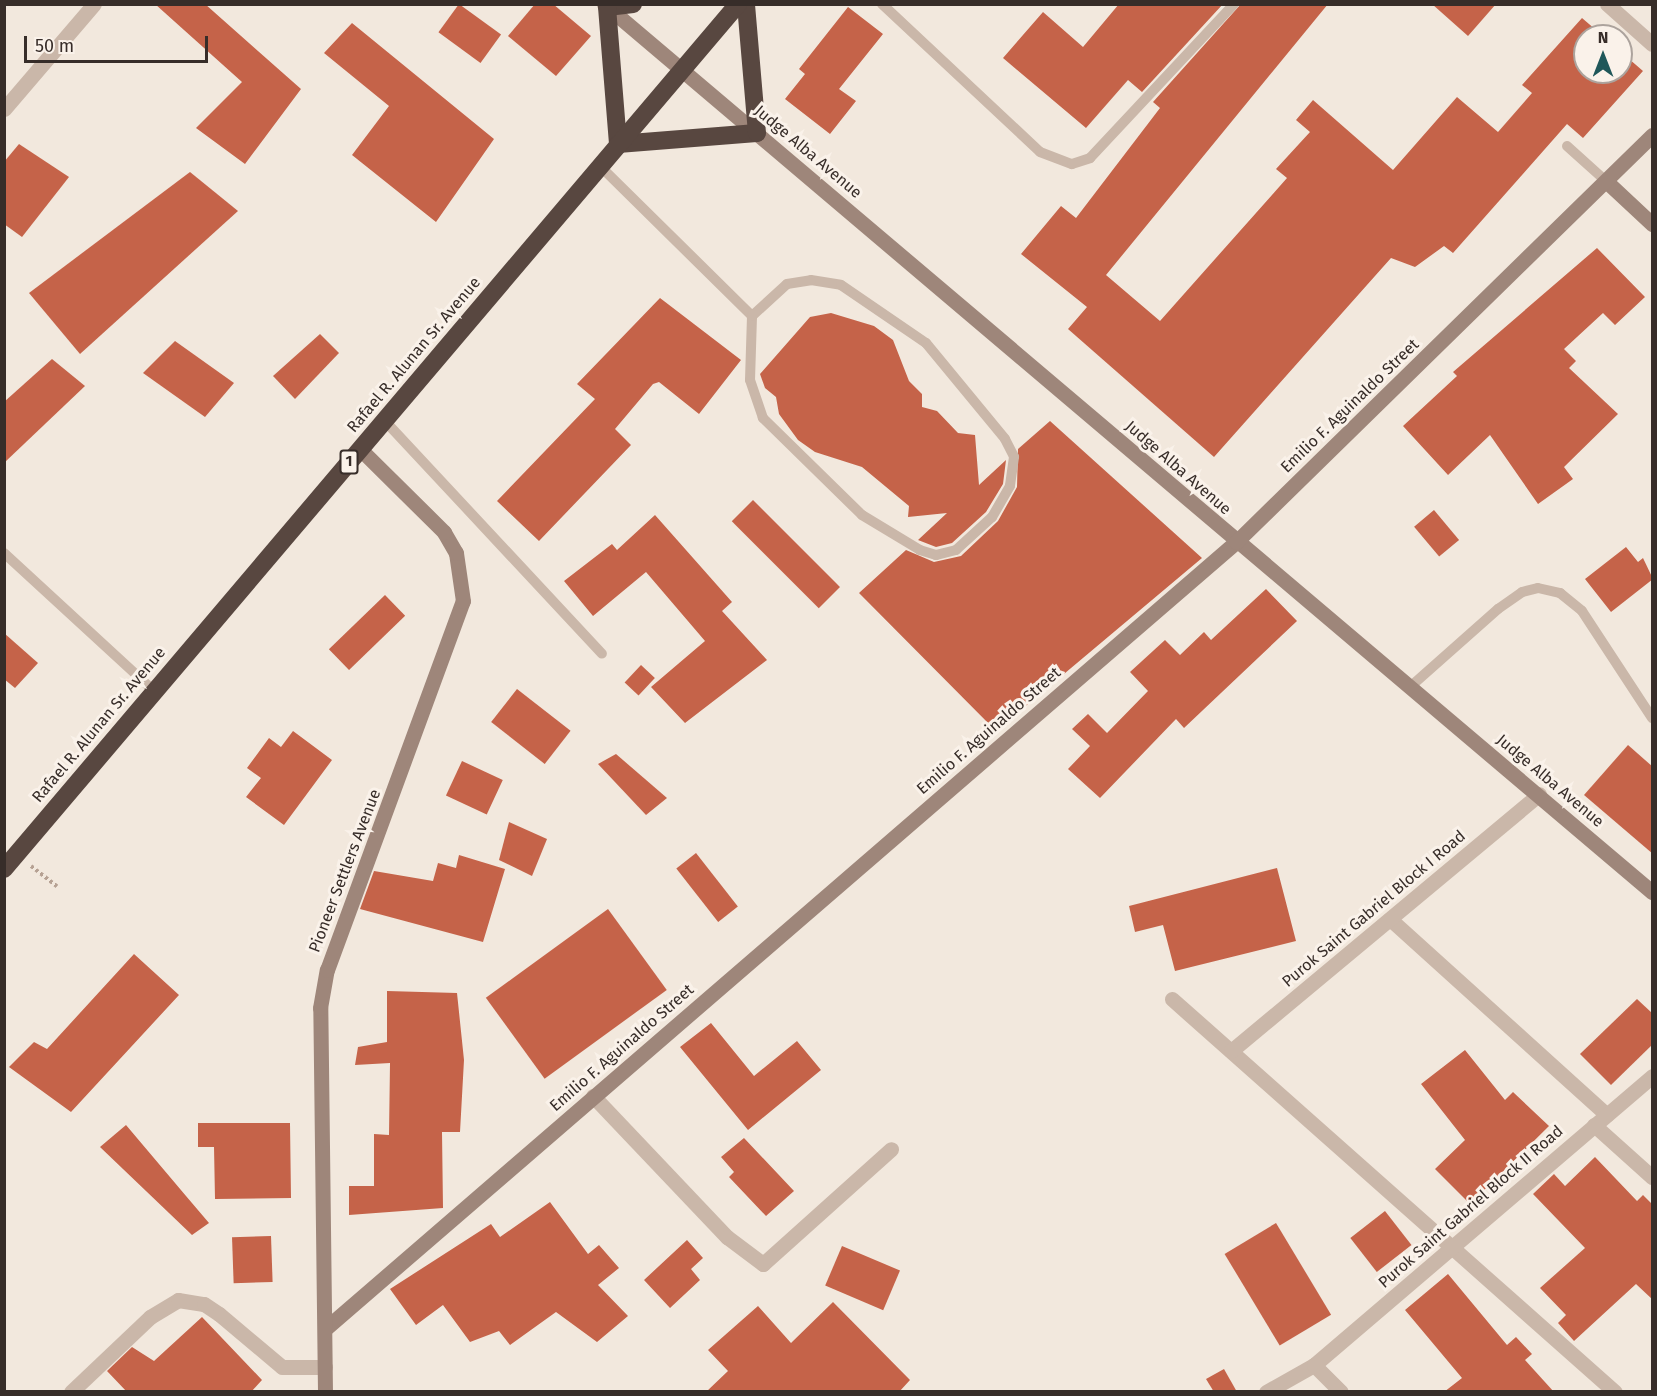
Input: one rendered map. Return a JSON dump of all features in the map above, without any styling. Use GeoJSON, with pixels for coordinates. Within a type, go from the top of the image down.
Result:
{"type":"FeatureCollection","features":[{"type":"Feature","properties":{"kind":"highway"},"geometry":{"type":"LineString","coordinates":[[633,4],[606,6],[618,144],[757,133],[746,4]]}},
{"type":"Feature","properties":{"kind":"highway","name":"Rafael R. Alunan Sr. Avenue"},"geometry":{"type":"LineString","coordinates":[[4,869],[738,4]]}},
{"type":"Feature","properties":{"kind":"street"},"geometry":{"type":"LineString","coordinates":[[4,109],[94,4]]}},
{"type":"Feature","properties":{"kind":"street"},"geometry":{"type":"LineString","coordinates":[[1606,4],[1653,44]]}},
{"type":"Feature","properties":{"kind":"street","name":"Judge Alba Avenue"},"geometry":{"type":"LineString","coordinates":[[606,6],[1236,542],[1653,892]]}},
{"type":"Feature","properties":{"kind":"street","name":"Emilio F. Aguinaldo Street"},"geometry":{"type":"LineString","coordinates":[[326,1328],[1236,542],[1653,135]]}},
{"type":"Feature","properties":{"kind":"street"},"geometry":{"type":"LineString","coordinates":[[1607,182],[1653,224]]}},
{"type":"Feature","properties":{"kind":"street","name":"Pioneer Settlers Avenue"},"geometry":{"type":"LineString","coordinates":[[325,1392],[326,1328],[320,1008],[327,970],[463,601],[456,553],[444,532],[360,449]]}},
{"type":"Feature","properties":{"kind":"street","name":"Purok Saint Gabriel Block I Road"},"geometry":{"type":"LineString","coordinates":[[1232,1051],[1539,795]]}},
{"type":"Feature","properties":{"kind":"street"},"geometry":{"type":"LineString","coordinates":[[1390,919],[1607,1115]]}},
{"type":"Feature","properties":{"kind":"street"},"geometry":{"type":"LineString","coordinates":[[1172,999],[1454,1245],[1615,1392]]}},
{"type":"Feature","properties":{"kind":"street","name":"Purok Saint Gabriel Block II Road"},"geometry":{"type":"LineString","coordinates":[[1266,1392],[1314,1365],[1653,1076]]}},
{"type":"Feature","properties":{"kind":"street"},"geometry":{"type":"LineString","coordinates":[[593,1096],[728,1238],[763,1264],[891,1149]]}},
{"type":"Feature","properties":{"kind":"street"},"geometry":{"type":"LineString","coordinates":[[1594,1125],[1653,1177]]}},
{"type":"Feature","properties":{"kind":"street"},"geometry":{"type":"LineString","coordinates":[[71,1392],[150,1317],[178,1300],[204,1305],[219,1314],[282,1367],[325,1367]]}},
{"type":"Feature","properties":{"kind":"street"},"geometry":{"type":"LineString","coordinates":[[1314,1365],[1341,1392]]}},
{"type":"Feature","properties":{"kind":"lane"},"geometry":{"type":"LineString","coordinates":[[882,4],[1040,152],[1072,164],[1090,158],[1234,4]]}},
{"type":"Feature","properties":{"kind":"lane"},"geometry":{"type":"LineString","coordinates":[[1567,146],[1607,182]]}},
{"type":"Feature","properties":{"kind":"lane"},"geometry":{"type":"LineString","coordinates":[[600,166],[752,316],[750,380],[763,418],[862,514],[936,555],[956,550],[992,517],[1010,486],[1014,457],[984,409],[926,343],[869,300],[831,282],[787,284],[752,316]]}},
{"type":"Feature","properties":{"kind":"lane"},"geometry":{"type":"LineString","coordinates":[[385,421],[602,654]]}},
{"type":"Feature","properties":{"kind":"lane"},"geometry":{"type":"LineString","coordinates":[[4,553],[154,691]]}},
{"type":"Feature","properties":{"kind":"lane"},"geometry":{"type":"LineString","coordinates":[[1410,687],[1498,609],[1522,592],[1538,588],[1560,593],[1582,611],[1653,718]]}},
{"type":"Feature","properties":{"kind":"building"},"geometry":{"type":"Polygon","coordinates":[[[155,4],[205,4],[301,89],[245,164],[196,128],[242,82],[155,4]]]}},
{"type":"Feature","properties":{"kind":"building"},"geometry":{"type":"Polygon","coordinates":[[[459,4],[501,35],[480,63],[438,32],[459,4]]]}},
{"type":"Feature","properties":{"kind":"building"},"geometry":{"type":"Polygon","coordinates":[[[535,4],[553,4],[591,36],[556,76],[508,36],[535,4]]]}},
{"type":"Feature","properties":{"kind":"building"},"geometry":{"type":"Polygon","coordinates":[[[1119,4],[1223,4],[1142,92],[1128,80],[1086,128],[1003,58],[1043,12],[1083,47],[1119,4]]]}},
{"type":"Feature","properties":{"kind":"building"},"geometry":{"type":"Polygon","coordinates":[[[1241,4],[1328,4],[1106,275],[1160,321],[1287,178],[1276,169],[1310,132],[1296,120],[1313,100],[1393,170],[1457,97],[1498,132],[1532,93],[1522,85],[1573,28],[1573,84],[1631,84],[1583,138],[1567,124],[1453,253],[1444,246],[1415,267],[1391,258],[1214,457],[1068,329],[1087,307],[1021,254],[1061,206],[1076,218],[1160,108],[1153,102],[1241,4]]]}},
{"type":"Feature","properties":{"kind":"building"},"geometry":{"type":"Polygon","coordinates":[[[1432,4],[1496,4],[1468,36],[1432,4]]]}},
{"type":"Feature","properties":{"kind":"building"},"geometry":{"type":"Polygon","coordinates":[[[848,7],[883,34],[839,89],[856,101],[830,134],[785,99],[805,74],[799,69],[848,7]]]}},
{"type":"Feature","properties":{"kind":"building"},"geometry":{"type":"Polygon","coordinates":[[[1582,18],[1589,24],[1577,24],[1582,18]]]}},
{"type":"Feature","properties":{"kind":"building"},"geometry":{"type":"Polygon","coordinates":[[[352,23],[494,139],[436,222],[352,155],[389,106],[324,53],[352,23]]]}},
{"type":"Feature","properties":{"kind":"building"},"geometry":{"type":"Polygon","coordinates":[[[1633,62],[1643,71],[1633,82],[1633,62]]]}},
{"type":"Feature","properties":{"kind":"building"},"geometry":{"type":"Polygon","coordinates":[[[19,144],[69,177],[22,237],[4,224],[4,162],[19,144]]]}},
{"type":"Feature","properties":{"kind":"building"},"geometry":{"type":"Polygon","coordinates":[[[190,172],[238,211],[80,354],[29,293],[190,172]]]}},
{"type":"Feature","properties":{"kind":"building"},"geometry":{"type":"Polygon","coordinates":[[[1597,248],[1645,297],[1615,325],[1603,313],[1564,349],[1576,361],[1569,368],[1618,414],[1564,467],[1573,479],[1538,504],[1490,435],[1448,475],[1403,426],[1457,376],[1453,372],[1597,248]]]}},
{"type":"Feature","properties":{"kind":"building"},"geometry":{"type":"Polygon","coordinates":[[[660,298],[741,360],[699,414],[659,382],[653,384],[615,429],[631,445],[539,541],[497,501],[595,399],[577,384],[660,298]]]}},
{"type":"Feature","properties":{"kind":"building"},"geometry":{"type":"Polygon","coordinates":[[[831,313],[874,326],[893,340],[909,381],[922,394],[922,407],[937,411],[958,433],[975,435],[979,485],[1006,460],[1003,484],[986,512],[952,543],[936,547],[918,540],[947,513],[908,517],[909,506],[862,467],[815,452],[798,440],[779,414],[776,397],[765,388],[760,374],[810,317],[831,313]]]}},
{"type":"Feature","properties":{"kind":"building"},"geometry":{"type":"Polygon","coordinates":[[[320,334],[339,353],[295,399],[273,376],[320,334]]]}},
{"type":"Feature","properties":{"kind":"building"},"geometry":{"type":"Polygon","coordinates":[[[175,341],[234,383],[205,417],[143,373],[175,341]]]}},
{"type":"Feature","properties":{"kind":"building"},"geometry":{"type":"Polygon","coordinates":[[[52,359],[85,386],[4,463],[4,402],[52,359]]]}},
{"type":"Feature","properties":{"kind":"building"},"geometry":{"type":"Polygon","coordinates":[[[1050,421],[1202,558],[996,731],[859,593],[906,550],[934,562],[961,556],[998,521],[1017,487],[1018,449],[1050,421]]]}},
{"type":"Feature","properties":{"kind":"building"},"geometry":{"type":"Polygon","coordinates":[[[753,500],[840,587],[819,608],[732,521],[753,500]]]}},
{"type":"Feature","properties":{"kind":"building"},"geometry":{"type":"Polygon","coordinates":[[[1434,510],[1459,540],[1439,557],[1414,527],[1434,510]]]}},
{"type":"Feature","properties":{"kind":"building"},"geometry":{"type":"Polygon","coordinates":[[[655,515],[732,602],[722,611],[767,660],[685,723],[651,687],[705,641],[646,572],[593,616],[564,581],[612,544],[617,550],[655,515]]]}},
{"type":"Feature","properties":{"kind":"building"},"geometry":{"type":"Polygon","coordinates":[[[1626,547],[1638,562],[1643,558],[1653,579],[1611,612],[1585,579],[1626,547]]]}},
{"type":"Feature","properties":{"kind":"building"},"geometry":{"type":"Polygon","coordinates":[[[1266,589],[1297,621],[1184,728],[1176,719],[1100,798],[1068,769],[1090,746],[1072,729],[1088,714],[1107,733],[1148,691],[1130,672],[1165,640],[1180,655],[1204,632],[1211,640],[1266,589]]]}},
{"type":"Feature","properties":{"kind":"building"},"geometry":{"type":"Polygon","coordinates":[[[385,595],[405,616],[349,670],[329,649],[385,595]]]}},
{"type":"Feature","properties":{"kind":"building"},"geometry":{"type":"Polygon","coordinates":[[[4,633],[38,663],[15,688],[4,679],[4,633]]]}},
{"type":"Feature","properties":{"kind":"building"},"geometry":{"type":"Polygon","coordinates":[[[641,665],[655,678],[639,696],[625,683],[641,665]]]}},
{"type":"Feature","properties":{"kind":"building"},"geometry":{"type":"Polygon","coordinates":[[[517,689],[571,731],[545,764],[491,722],[517,689]]]}},
{"type":"Feature","properties":{"kind":"building"},"geometry":{"type":"Polygon","coordinates":[[[293,731],[332,760],[284,825],[246,797],[261,778],[247,768],[269,738],[281,747],[293,731]]]}},
{"type":"Feature","properties":{"kind":"building"},"geometry":{"type":"Polygon","coordinates":[[[1628,745],[1653,767],[1653,854],[1584,795],[1628,745]]]}},
{"type":"Feature","properties":{"kind":"building"},"geometry":{"type":"Polygon","coordinates":[[[616,754],[667,798],[646,815],[598,764],[616,754]]]}},
{"type":"Feature","properties":{"kind":"building"},"geometry":{"type":"Polygon","coordinates":[[[462,761],[503,780],[487,814],[446,795],[462,761]]]}},
{"type":"Feature","properties":{"kind":"building"},"geometry":{"type":"Polygon","coordinates":[[[509,822],[547,839],[532,876],[499,860],[509,822]]]}},
{"type":"Feature","properties":{"kind":"building"},"geometry":{"type":"Polygon","coordinates":[[[696,853],[738,907],[718,922],[676,868],[696,853]]]}},
{"type":"Feature","properties":{"kind":"building"},"geometry":{"type":"Polygon","coordinates":[[[459,855],[505,869],[483,942],[360,909],[374,871],[433,881],[438,863],[456,868],[459,855]]]}},
{"type":"Feature","properties":{"kind":"building"},"geometry":{"type":"Polygon","coordinates":[[[1277,868],[1296,941],[1175,971],[1163,925],[1135,932],[1129,906],[1277,868]]]}},
{"type":"Feature","properties":{"kind":"building"},"geometry":{"type":"Polygon","coordinates":[[[608,909],[667,990],[545,1079],[486,998],[608,909]]]}},
{"type":"Feature","properties":{"kind":"building"},"geometry":{"type":"Polygon","coordinates":[[[134,954],[179,995],[71,1112],[9,1067],[34,1042],[47,1049],[134,954]]]}},
{"type":"Feature","properties":{"kind":"building"},"geometry":{"type":"Polygon","coordinates":[[[387,991],[457,993],[464,1060],[460,1132],[442,1132],[443,1208],[349,1215],[349,1186],[374,1186],[374,1134],[389,1135],[390,1063],[355,1065],[358,1047],[387,1042],[387,991]]]}},
{"type":"Feature","properties":{"kind":"building"},"geometry":{"type":"Polygon","coordinates":[[[1637,999],[1653,1014],[1653,1044],[1611,1085],[1580,1054],[1637,999]]]}},
{"type":"Feature","properties":{"kind":"building"},"geometry":{"type":"Polygon","coordinates":[[[711,1023],[754,1076],[797,1041],[821,1070],[748,1130],[680,1047],[711,1023]]]}},
{"type":"Feature","properties":{"kind":"building"},"geometry":{"type":"Polygon","coordinates":[[[1465,1050],[1505,1100],[1513,1092],[1549,1126],[1470,1204],[1435,1169],[1465,1140],[1421,1084],[1465,1050]]]}},
{"type":"Feature","properties":{"kind":"building"},"geometry":{"type":"Polygon","coordinates":[[[198,1123],[290,1123],[291,1198],[215,1199],[214,1147],[198,1147],[198,1123]]]}},
{"type":"Feature","properties":{"kind":"building"},"geometry":{"type":"Polygon","coordinates":[[[126,1125],[209,1223],[192,1235],[100,1147],[126,1125]]]}},
{"type":"Feature","properties":{"kind":"building"},"geometry":{"type":"Polygon","coordinates":[[[744,1138],[794,1191],[766,1216],[729,1177],[734,1172],[721,1157],[744,1138]]]}},
{"type":"Feature","properties":{"kind":"building"},"geometry":{"type":"Polygon","coordinates":[[[1595,1157],[1637,1201],[1643,1195],[1653,1205],[1653,1300],[1636,1284],[1574,1341],[1558,1323],[1566,1315],[1540,1288],[1585,1248],[1533,1194],[1554,1174],[1565,1186],[1595,1157]]]}},
{"type":"Feature","properties":{"kind":"building"},"geometry":{"type":"Polygon","coordinates":[[[550,1202],[588,1254],[599,1245],[619,1268],[598,1285],[628,1316],[597,1342],[556,1312],[510,1345],[499,1331],[470,1342],[443,1305],[416,1325],[390,1289],[491,1224],[500,1237],[550,1202]]]}},
{"type":"Feature","properties":{"kind":"building"},"geometry":{"type":"Polygon","coordinates":[[[1385,1211],[1411,1245],[1377,1272],[1350,1238],[1385,1211]]]}},
{"type":"Feature","properties":{"kind":"building"},"geometry":{"type":"Polygon","coordinates":[[[1276,1223],[1331,1315],[1280,1346],[1225,1254],[1276,1223]]]}},
{"type":"Feature","properties":{"kind":"building"},"geometry":{"type":"Polygon","coordinates":[[[271,1236],[273,1282],[234,1283],[232,1237],[271,1236]]]}},
{"type":"Feature","properties":{"kind":"building"},"geometry":{"type":"Polygon","coordinates":[[[687,1240],[703,1258],[691,1269],[700,1280],[670,1308],[644,1280],[687,1240]]]}},
{"type":"Feature","properties":{"kind":"building"},"geometry":{"type":"Polygon","coordinates":[[[842,1246],[900,1271],[883,1310],[825,1286],[842,1246]]]}},
{"type":"Feature","properties":{"kind":"building"},"geometry":{"type":"Polygon","coordinates":[[[1448,1274],[1507,1345],[1516,1337],[1532,1354],[1525,1360],[1554,1392],[1444,1392],[1462,1378],[1405,1310],[1448,1274]]]}},
{"type":"Feature","properties":{"kind":"building"},"geometry":{"type":"Polygon","coordinates":[[[833,1302],[910,1380],[899,1392],[706,1392],[728,1371],[708,1350],[758,1306],[791,1343],[833,1302]]]}},
{"type":"Feature","properties":{"kind":"building"},"geometry":{"type":"Polygon","coordinates":[[[202,1317],[262,1380],[251,1392],[127,1392],[107,1371],[132,1347],[154,1361],[202,1317]]]}},
{"type":"Feature","properties":{"kind":"building"},"geometry":{"type":"Polygon","coordinates":[[[1224,1369],[1237,1392],[1214,1392],[1206,1379],[1224,1369]]]}}]}
